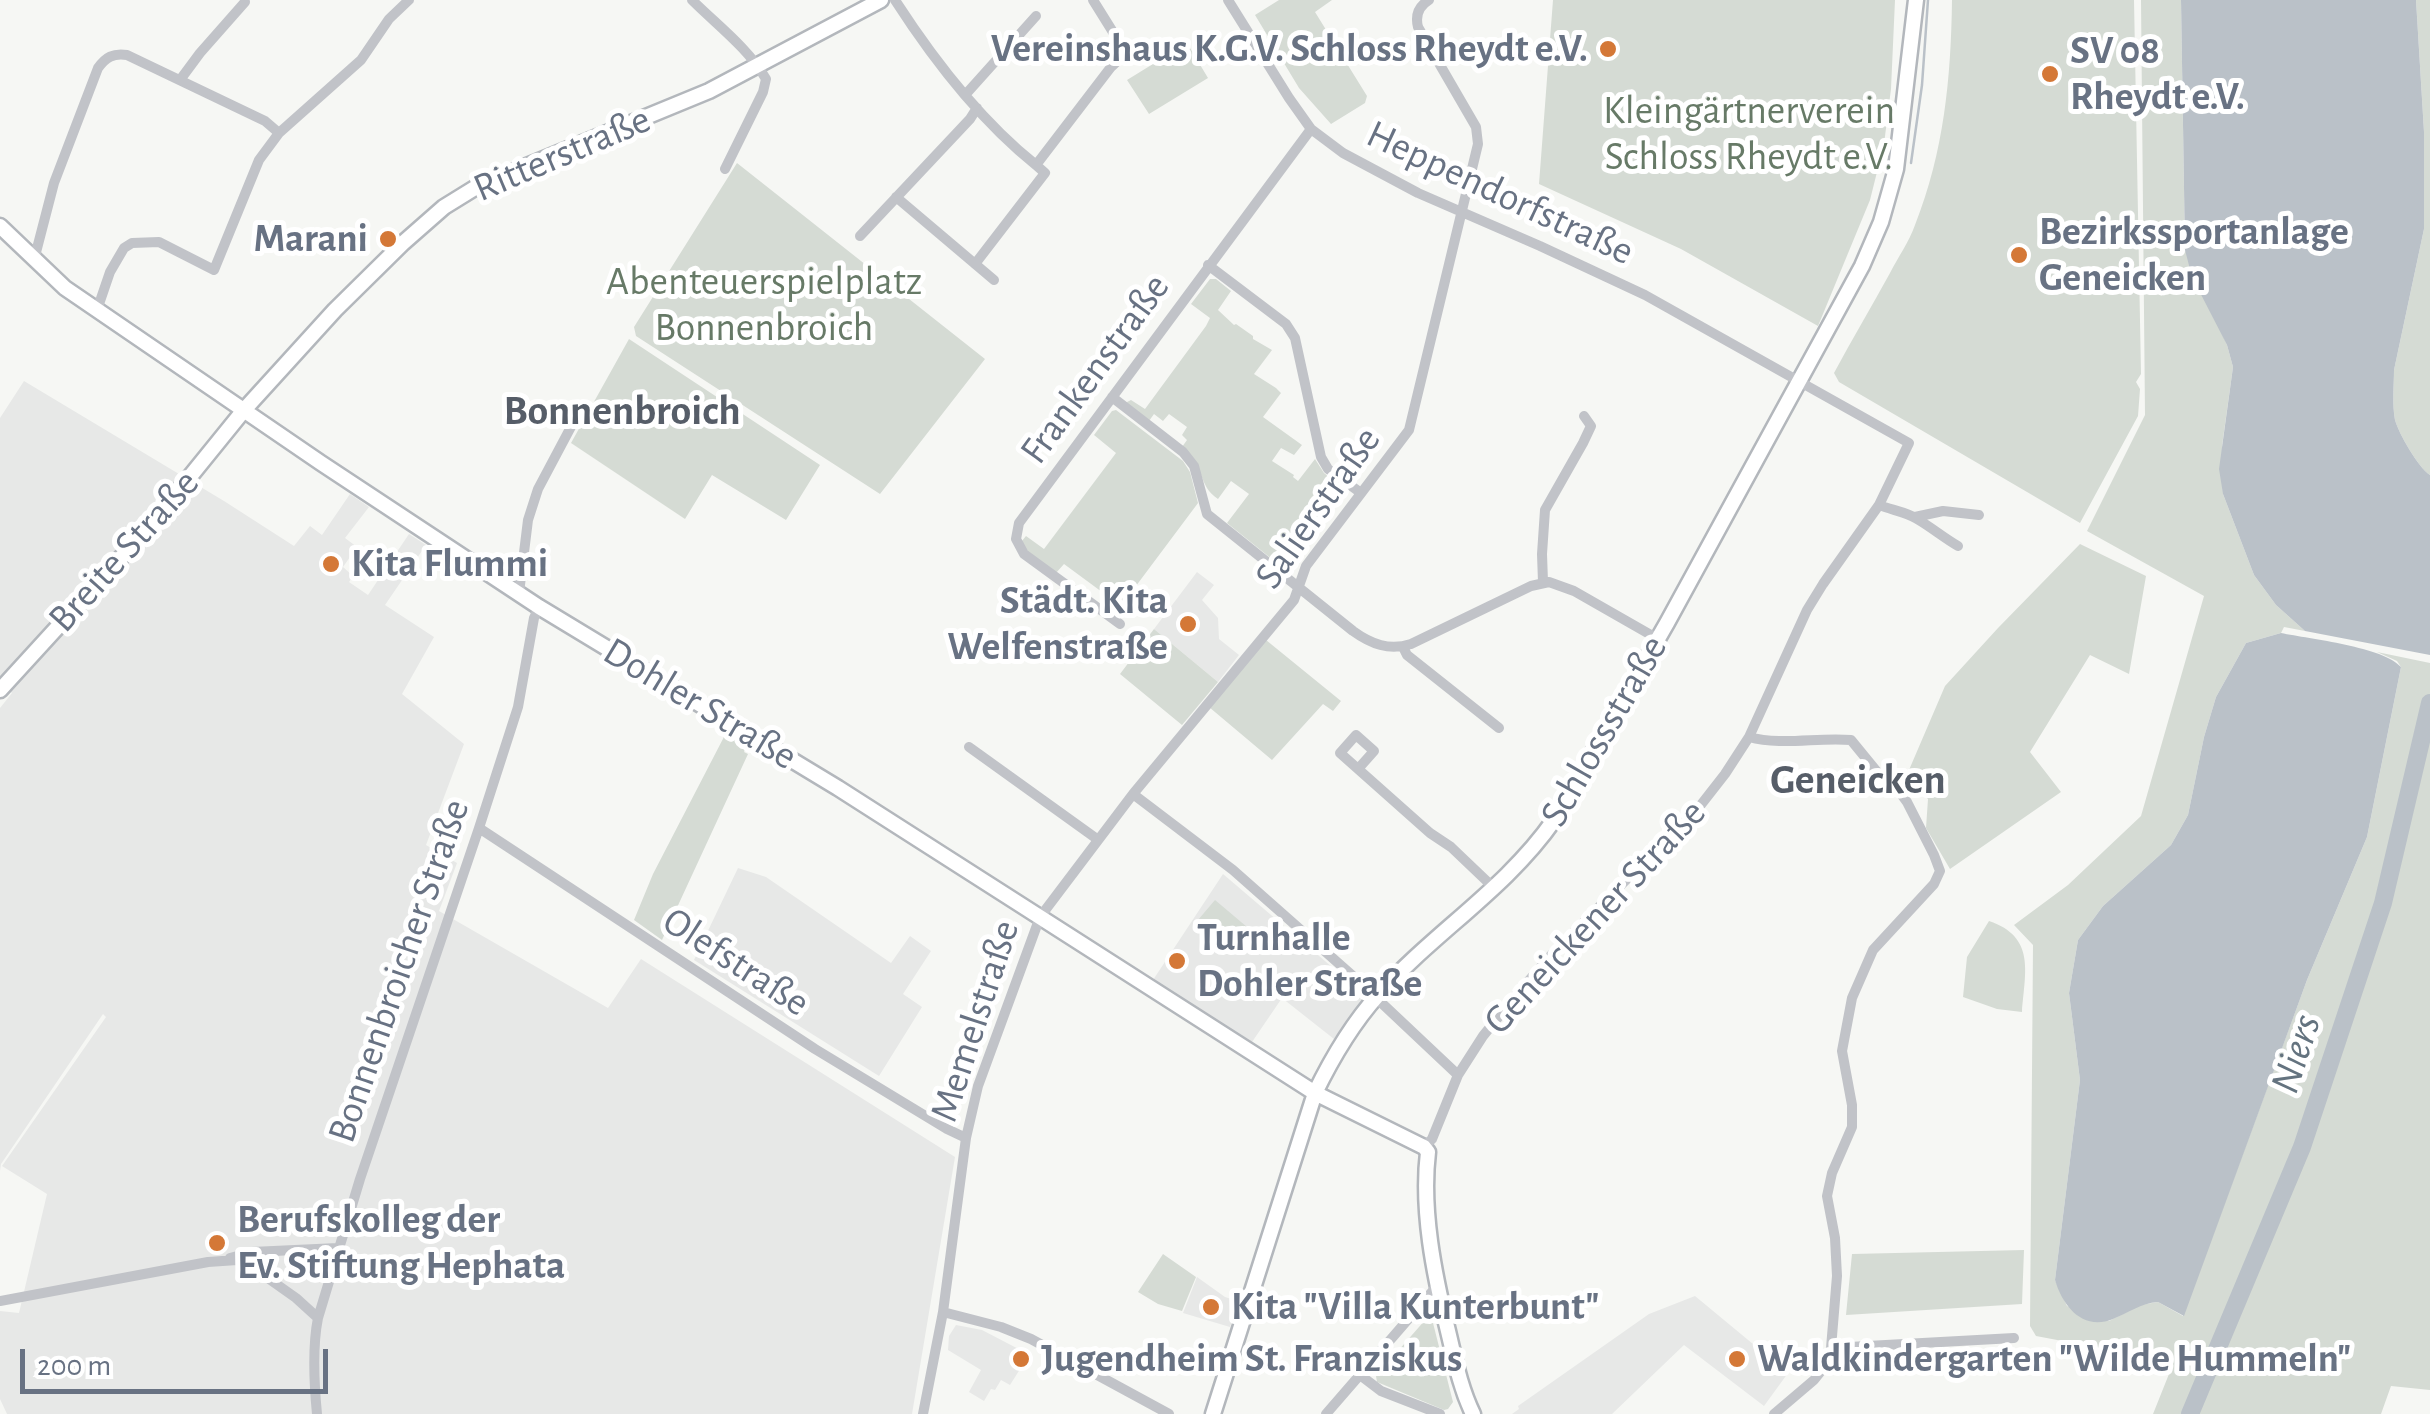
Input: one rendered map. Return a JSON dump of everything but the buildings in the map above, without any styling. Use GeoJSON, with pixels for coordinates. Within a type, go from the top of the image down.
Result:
{"type":"FeatureCollection","features":[{"type":"Feature","properties":{"kind":"main road","name":"Ritterstraße"},"geometry":{"type":"LineString","coordinates":[[244,410],[344,301],[444,207],[478,186],[709,91],[881,0]]}},
{"type":"Feature","properties":{"kind":"main road","name":"Schlossstraße"},"geometry":{"type":"LineString","coordinates":[[1213,1414],[1315,1093],[1330,1061],[1376,997],[1494,888],[1536,846],[1554,820],[1862,266],[1881,222],[1898,160],[1916,0]]}},
{"type":"Feature","properties":{"kind":"main road","name":"Dohler Straße"},"geometry":{"type":"LineString","coordinates":[[0,226],[66,288],[97,310],[539,607],[838,788],[1315,1093],[1424,1147]]}},
{"type":"Feature","properties":{"kind":"main road","name":"Breite Straße"},"geometry":{"type":"LineString","coordinates":[[0,690],[150,526],[244,410]]}},
{"type":"Feature","properties":{"kind":"main road"},"geometry":{"type":"LineString","coordinates":[[1424,1147],[1428,1156],[1425,1178],[1437,1286],[1460,1383],[1473,1414]]}},
{"type":"Feature","properties":{"kind":"street"},"geometry":{"type":"LineString","coordinates":[[97,310],[110,272],[124,248],[132,243],[159,242],[214,270],[259,160],[279,133],[361,60],[388,19],[408,0]]}},
{"type":"Feature","properties":{"kind":"street"},"geometry":{"type":"LineString","coordinates":[[692,0],[759,66],[766,79],[725,169]]}},
{"type":"Feature","properties":{"kind":"street"},"geometry":{"type":"LineString","coordinates":[[895,0],[916,32],[1004,140],[1045,173],[975,264]]}},
{"type":"Feature","properties":{"kind":"street"},"geometry":{"type":"LineString","coordinates":[[1036,166],[1111,67],[1126,53],[1093,0]]}},
{"type":"Feature","properties":{"kind":"street","name":"Heppendorfstraße"},"geometry":{"type":"LineString","coordinates":[[1228,0],[1311,129],[1344,153],[1418,193],[1644,295],[1800,381]]}},
{"type":"Feature","properties":{"kind":"street","name":"Salierstraße"},"geometry":{"type":"LineString","coordinates":[[1133,794],[1294,600],[1306,566],[1408,430],[1479,135],[1418,27],[1419,11],[1430,0]]}},
{"type":"Feature","properties":{"kind":"street"},"geometry":{"type":"LineString","coordinates":[[180,80],[245,2]]}},
{"type":"Feature","properties":{"kind":"street"},"geometry":{"type":"LineString","coordinates":[[966,94],[1036,16]]}},
{"type":"Feature","properties":{"kind":"street"},"geometry":{"type":"LineString","coordinates":[[34,260],[54,183],[104,59],[127,55],[266,121],[279,133]]}},
{"type":"Feature","properties":{"kind":"street"},"geometry":{"type":"LineString","coordinates":[[860,236],[977,108]]}},
{"type":"Feature","properties":{"kind":"street","name":"Frankenstraße"},"geometry":{"type":"LineString","coordinates":[[1120,624],[1024,554],[1016,539],[1018,523],[1311,129]]}},
{"type":"Feature","properties":{"kind":"street"},"geometry":{"type":"LineString","coordinates":[[896,197],[994,280]]}},
{"type":"Feature","properties":{"kind":"street"},"geometry":{"type":"LineString","coordinates":[[1208,265],[1286,324],[1295,338],[1321,458],[1328,469],[1361,493]]}},
{"type":"Feature","properties":{"kind":"street","name":"Geneickener Straße"},"geometry":{"type":"LineString","coordinates":[[1424,1147],[1432,1139],[1458,1075],[1517,994],[1700,806],[1749,738],[1807,610],[1879,505],[1909,443],[1800,381]]}},
{"type":"Feature","properties":{"kind":"street"},"geometry":{"type":"LineString","coordinates":[[1112,398],[1182,452],[1194,466],[1207,514],[1363,638],[1387,647],[1404,647],[1544,582],[1567,587],[1658,639]]}},
{"type":"Feature","properties":{"kind":"street"},"geometry":{"type":"LineString","coordinates":[[518,593],[528,520],[538,489],[581,408]]}},
{"type":"Feature","properties":{"kind":"street"},"geometry":{"type":"LineString","coordinates":[[1544,582],[1545,510],[1584,444],[1590,426],[1584,416]]}},
{"type":"Feature","properties":{"kind":"street"},"geometry":{"type":"LineString","coordinates":[[1879,505],[1914,516],[1943,512],[1979,515]]}},
{"type":"Feature","properties":{"kind":"street"},"geometry":{"type":"LineString","coordinates":[[1914,516],[1958,546]]}},
{"type":"Feature","properties":{"kind":"street","name":"Bonnenbroicher Straße"},"geometry":{"type":"LineString","coordinates":[[317,1414],[318,1318],[518,707],[539,607]]}},
{"type":"Feature","properties":{"kind":"street"},"geometry":{"type":"LineString","coordinates":[[1404,647],[1407,655],[1499,728]]}},
{"type":"Feature","properties":{"kind":"street"},"geometry":{"type":"LineString","coordinates":[[1749,738],[1766,742],[1852,740],[1907,802],[1940,871],[1934,884],[1873,950],[1852,998],[1842,1051],[1852,1104],[1852,1127],[1832,1173],[1827,1196],[1837,1276],[1831,1348],[1826,1365],[1814,1380],[1774,1414]]}},
{"type":"Feature","properties":{"kind":"street"},"geometry":{"type":"LineString","coordinates":[[969,747],[1097,839]]}},
{"type":"Feature","properties":{"kind":"street"},"geometry":{"type":"LineString","coordinates":[[1358,769],[1494,888]]}},
{"type":"Feature","properties":{"kind":"street"},"geometry":{"type":"LineString","coordinates":[[1133,794],[1232,870],[1458,1075]]}},
{"type":"Feature","properties":{"kind":"street","name":"Memelstraße"},"geometry":{"type":"LineString","coordinates":[[924,1414],[943,1312],[966,1138],[978,1086],[1040,917],[1133,794]]}},
{"type":"Feature","properties":{"kind":"street","name":"Olefstraße"},"geometry":{"type":"LineString","coordinates":[[480,828],[816,1049],[966,1138]]}},
{"type":"Feature","properties":{"kind":"street"},"geometry":{"type":"LineString","coordinates":[[0,1302],[252,1252],[338,1248]]}},
{"type":"Feature","properties":{"kind":"street"},"geometry":{"type":"LineString","coordinates":[[224,1260],[236,1260],[257,1270],[318,1318]]}},
{"type":"Feature","properties":{"kind":"street"},"geometry":{"type":"LineString","coordinates":[[1326,1414],[1437,1286]]}},
{"type":"Feature","properties":{"kind":"street"},"geometry":{"type":"LineString","coordinates":[[943,1312],[1032,1339],[1169,1414]]}},
{"type":"Feature","properties":{"kind":"street"},"geometry":{"type":"LineString","coordinates":[[1831,1348],[2014,1338]]}},
{"type":"Feature","properties":{"kind":"street"},"geometry":{"type":"LineString","coordinates":[[1360,1375],[1381,1391],[1440,1414]]}},
{"type":"Feature","properties":{"kind":"shaded area"},"geometry":{"type":"Polygon","coordinates":[[[2181,0],[2416,0],[2424,132],[2424,229],[2394,370],[2393,401],[2400,433],[2430,475],[2430,655],[2305,631],[2276,605],[2254,575],[2223,494],[2219,469],[2233,367],[2227,345],[2192,277],[2185,250],[2181,0]]]}},
{"type":"Feature","properties":{"kind":"shaded area"},"geometry":{"type":"Polygon","coordinates":[[[24,381],[294,546],[310,526],[322,535],[350,494],[369,507],[345,538],[357,547],[343,567],[353,576],[349,582],[368,595],[409,534],[426,545],[385,605],[434,637],[402,694],[464,744],[426,845],[457,863],[439,911],[608,1008],[641,959],[955,1157],[912,1414],[7,1414],[0,1399],[0,1311],[19,1313],[47,1194],[2,1166],[106,1017],[103,1014],[1,1164],[0,1171],[0,708],[12,693],[0,685],[0,418],[24,381]]]}},
{"type":"Feature","properties":{"kind":"shaded area","name":"Städt. Kita Welfenstraße"},"geometry":{"type":"Polygon","coordinates":[[[1197,572],[1214,585],[1202,600],[1218,618],[1219,639],[1239,655],[1218,682],[1154,629],[1197,572]]]}},
{"type":"Feature","properties":{"kind":"shaded area"},"geometry":{"type":"Polygon","coordinates":[[[2281,633],[2363,649],[2401,667],[2367,837],[2307,980],[2184,1316],[2158,1302],[2113,1319],[2092,1322],[2069,1307],[2055,1280],[2080,1080],[2069,993],[2078,940],[2103,906],[2171,845],[2188,815],[2216,697],[2246,643],[2281,633]]]}},
{"type":"Feature","properties":{"kind":"shaded area"},"geometry":{"type":"Polygon","coordinates":[[[738,868],[766,877],[891,963],[910,936],[931,951],[903,994],[922,1007],[879,1076],[694,960],[738,868]]]}},
{"type":"Feature","properties":{"kind":"shaded area"},"geometry":{"type":"Polygon","coordinates":[[[1223,874],[1366,996],[1334,1039],[1282,998],[1252,1042],[1153,980],[1223,874]]]}},
{"type":"Feature","properties":{"kind":"shaded area","name":"Kita \"Villa Kunterbunt\""},"geometry":{"type":"Polygon","coordinates":[[[1197,1277],[1225,1297],[1238,1301],[1230,1327],[1183,1313],[1197,1277]]]}},
{"type":"Feature","properties":{"kind":"shaded area","name":"Waldkindergarten \"Wilde Hummeln\""},"geometry":{"type":"Polygon","coordinates":[[[1695,1296],[1788,1373],[1764,1406],[1684,1345],[1612,1414],[1512,1414],[1649,1314],[1695,1296]]]}},
{"type":"Feature","properties":{"kind":"shaded area"},"geometry":{"type":"Polygon","coordinates":[[[956,1325],[982,1330],[1032,1356],[1010,1385],[1001,1380],[984,1401],[969,1392],[981,1370],[948,1350],[949,1336],[956,1325]]]}},
{"type":"Feature","properties":{"kind":"green space"},"geometry":{"type":"Polygon","coordinates":[[[1279,0],[1332,0],[1315,12],[1367,96],[1365,103],[1331,124],[1299,88],[1255,15],[1279,0]]]}},
{"type":"Feature","properties":{"kind":"green space","name":"Kleingärtnerverein Schloss Rheydt e.V."},"geometry":{"type":"Polygon","coordinates":[[[1553,0],[1895,0],[1884,144],[1870,200],[1818,326],[1681,249],[1539,184],[1553,0]]]}},
{"type":"Feature","properties":{"kind":"green space","name":"Bezirkssportanlage Geneicken"},"geometry":{"type":"Polygon","coordinates":[[[1952,0],[2134,0],[2141,374],[2136,382],[2140,389],[2138,416],[2080,523],[1839,382],[1834,373],[1910,237],[1925,198],[1944,114],[1952,0]]]}},
{"type":"Feature","properties":{"kind":"green space"},"geometry":{"type":"Polygon","coordinates":[[[2141,0],[2181,0],[2185,250],[2233,367],[2222,446],[2223,494],[2254,575],[2276,605],[2305,631],[2284,627],[2281,633],[2246,643],[2216,697],[2188,815],[2171,845],[2103,906],[2078,940],[2069,993],[2080,1080],[2055,1280],[2067,1306],[2109,1321],[2140,1305],[2158,1302],[2183,1316],[2307,980],[2367,837],[2401,667],[2377,652],[2430,663],[2430,1390],[2391,1386],[2381,1414],[2153,1414],[2169,1374],[2168,1361],[2036,1336],[2030,1326],[2033,945],[2014,925],[2068,885],[2141,816],[2204,596],[2087,531],[2145,415],[2141,0]]]}},
{"type":"Feature","properties":{"kind":"green space"},"geometry":{"type":"Polygon","coordinates":[[[2416,0],[2430,0],[2430,475],[2400,433],[2393,401],[2394,370],[2424,229],[2424,132],[2416,0]]]}},
{"type":"Feature","properties":{"kind":"green space"},"geometry":{"type":"Polygon","coordinates":[[[1187,43],[1208,78],[1149,114],[1127,80],[1187,43]]]}},
{"type":"Feature","properties":{"kind":"green space","name":"Abenteuerspielplatz Bonnenbroich"},"geometry":{"type":"Polygon","coordinates":[[[737,163],[985,359],[880,494],[636,336],[634,327],[737,163]]]}},
{"type":"Feature","properties":{"kind":"green space"},"geometry":{"type":"Polygon","coordinates":[[[1210,279],[1231,291],[1218,310],[1272,350],[1254,374],[1281,393],[1263,417],[1302,445],[1294,455],[1281,448],[1272,461],[1298,481],[1315,459],[1324,473],[1343,488],[1283,568],[1227,523],[1249,494],[1231,481],[1218,499],[1211,494],[1195,461],[1182,447],[1187,440],[1182,435],[1187,427],[1169,414],[1163,421],[1154,414],[1149,421],[1125,403],[1131,400],[1145,409],[1206,326],[1210,318],[1191,304],[1210,279]]]}},
{"type":"Feature","properties":{"kind":"green space"},"geometry":{"type":"Polygon","coordinates":[[[629,339],[820,465],[786,520],[712,475],[685,519],[571,443],[629,339]]]}},
{"type":"Feature","properties":{"kind":"green space"},"geometry":{"type":"Polygon","coordinates":[[[1116,410],[1183,461],[1198,503],[1121,606],[1064,564],[1056,573],[1021,542],[1026,536],[1044,549],[1116,453],[1094,435],[1116,410]]]}},
{"type":"Feature","properties":{"kind":"green space"},"geometry":{"type":"Polygon","coordinates":[[[2080,544],[2146,576],[2129,674],[2090,655],[2030,752],[2061,792],[1950,869],[1926,828],[1928,799],[1906,777],[1945,686],[2080,544]]]}},
{"type":"Feature","properties":{"kind":"green space"},"geometry":{"type":"Polygon","coordinates":[[[1154,629],[1218,682],[1182,725],[1120,674],[1154,629]]]}},
{"type":"Feature","properties":{"kind":"green space"},"geometry":{"type":"Polygon","coordinates":[[[1266,640],[1341,701],[1333,711],[1323,704],[1272,760],[1209,707],[1266,640]]]}},
{"type":"Feature","properties":{"kind":"green space"},"geometry":{"type":"Polygon","coordinates":[[[726,733],[747,746],[744,752],[748,754],[662,940],[634,920],[653,874],[726,733]]]}},
{"type":"Feature","properties":{"kind":"green space"},"geometry":{"type":"Polygon","coordinates":[[[1215,900],[1247,927],[1230,947],[1198,920],[1215,900]]]}},
{"type":"Feature","properties":{"kind":"green space"},"geometry":{"type":"Polygon","coordinates":[[[1989,921],[2004,928],[2021,946],[2025,970],[2022,1012],[1997,1009],[1963,997],[1967,957],[1989,921]]]}},
{"type":"Feature","properties":{"kind":"green space"},"geometry":{"type":"Polygon","coordinates":[[[2024,1250],[2022,1304],[1846,1315],[1852,1254],[2024,1250]]]}},
{"type":"Feature","properties":{"kind":"green space"},"geometry":{"type":"Polygon","coordinates":[[[1163,1254],[1196,1277],[1182,1311],[1158,1304],[1138,1292],[1163,1254]]]}},
{"type":"Feature","properties":{"kind":"green space"},"geometry":{"type":"Polygon","coordinates":[[[1426,1319],[1432,1319],[1453,1402],[1444,1410],[1377,1382],[1376,1376],[1426,1319]]]}},
{"type":"Feature","properties":{"kind":"waterway"},"geometry":{"type":"LineString","coordinates":[[1911,163],[1928,0]]}},
{"type":"Feature","properties":{"kind":"waterway","name":"Niers"},"geometry":{"type":"LineString","coordinates":[[2190,1414],[2302,1147],[2383,903],[2430,703]]}},
{"type":"Feature","properties":{"kind":"place","name":"Vereinshaus K.G.V. Schloss Rheydt e.V."},"geometry":{"type":"Point","coordinates":[1608,49]}},
{"type":"Feature","properties":{"kind":"place","name":"SV 08 Rheydt e.V."},"geometry":{"type":"Point","coordinates":[2050,74]}},
{"type":"Feature","properties":{"kind":"place","name":"Marani"},"geometry":{"type":"Point","coordinates":[388,239]}},
{"type":"Feature","properties":{"kind":"place","name":"Bezirkssportanlage Geneicken"},"geometry":{"type":"Point","coordinates":[2019,255]}},
{"type":"Feature","properties":{"kind":"place","name":"Kita Flummi"},"geometry":{"type":"Point","coordinates":[331,564]}},
{"type":"Feature","properties":{"kind":"place","name":"Städt. Kita Welfenstraße"},"geometry":{"type":"Point","coordinates":[1188,624]}},
{"type":"Feature","properties":{"kind":"place","name":"Turnhalle Dohler Straße"},"geometry":{"type":"Point","coordinates":[1177,961]}},
{"type":"Feature","properties":{"kind":"place","name":"Berufskolleg der Ev. Stiftung Hephata"},"geometry":{"type":"Point","coordinates":[217,1243]}},
{"type":"Feature","properties":{"kind":"place","name":"Kita \"Villa Kunterbunt\""},"geometry":{"type":"Point","coordinates":[1211,1307]}},
{"type":"Feature","properties":{"kind":"place","name":"Jugendheim St. Franziskus"},"geometry":{"type":"Point","coordinates":[1021,1359]}},
{"type":"Feature","properties":{"kind":"place","name":"Waldkindergarten \"Wilde Hummeln\""},"geometry":{"type":"Point","coordinates":[1737,1359]}},
{"type":"Feature","properties":{"kind":"district","name":"Bonnenbroich"},"geometry":{"type":"Point","coordinates":[622,411]}},
{"type":"Feature","properties":{"kind":"district","name":"Geneicken"},"geometry":{"type":"Point","coordinates":[1858,780]}}]}
